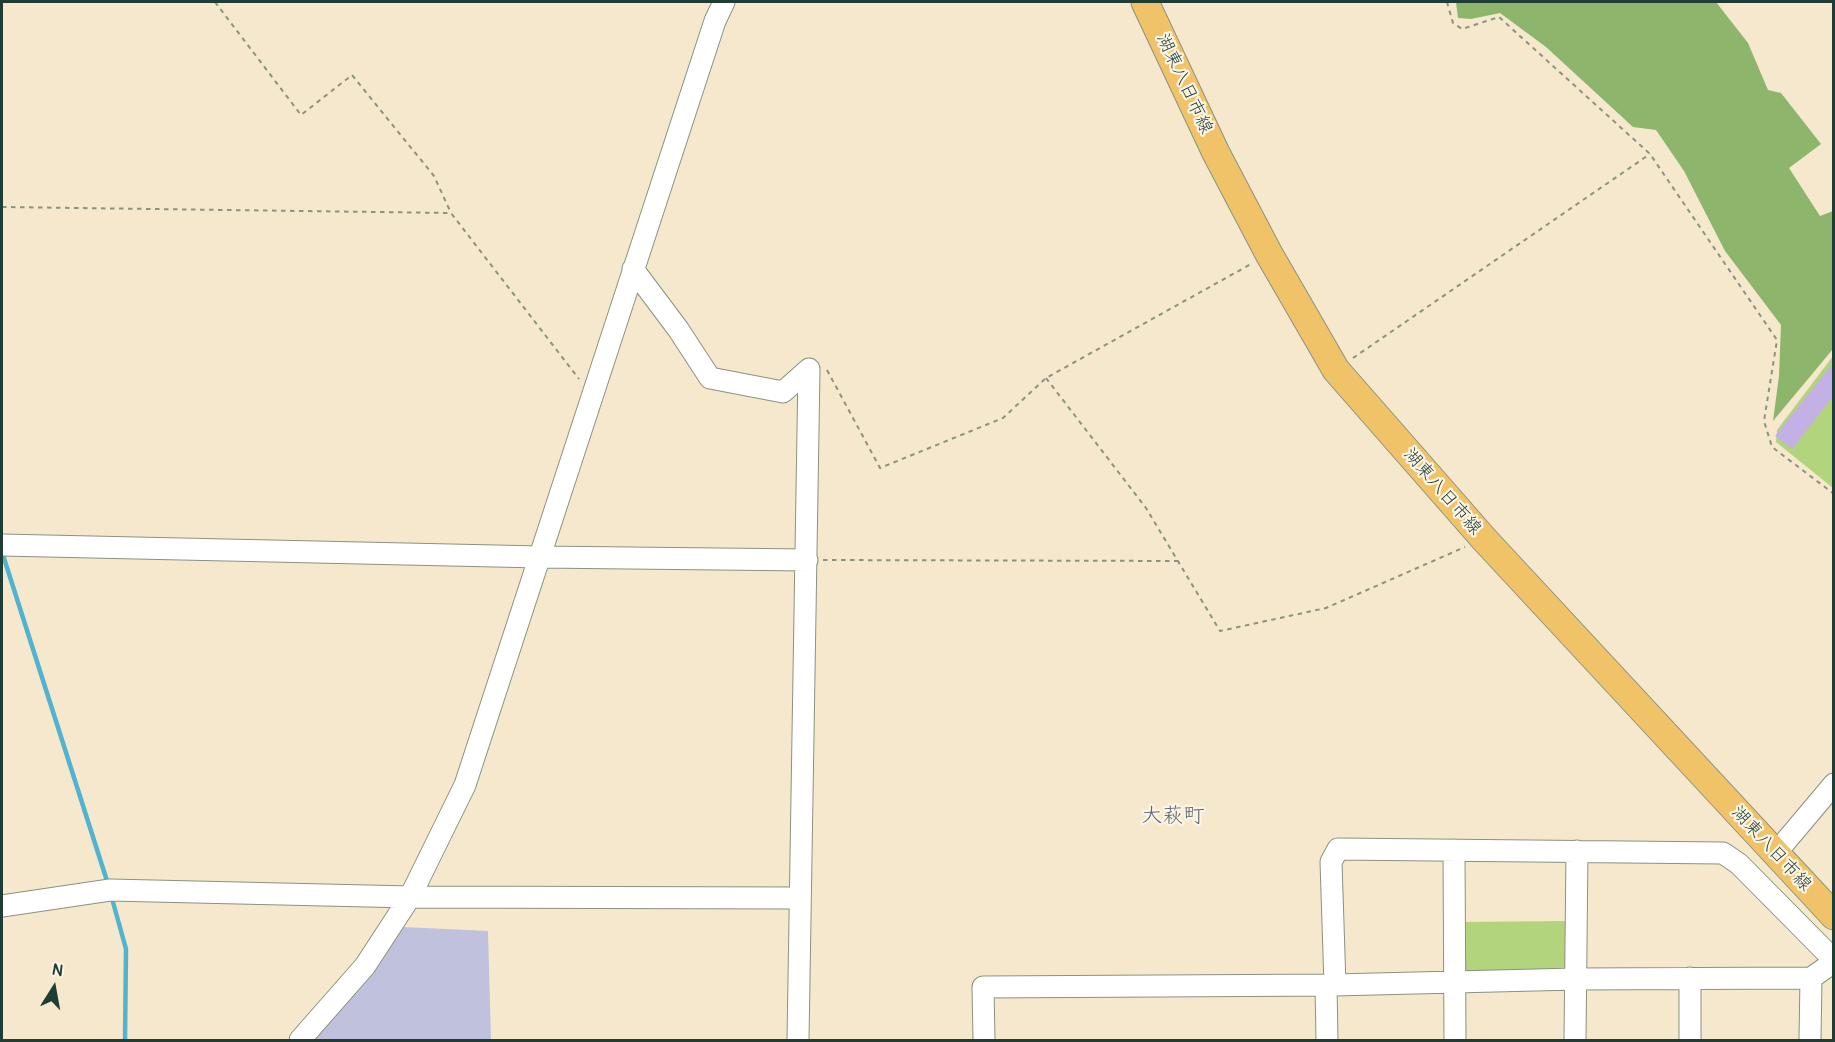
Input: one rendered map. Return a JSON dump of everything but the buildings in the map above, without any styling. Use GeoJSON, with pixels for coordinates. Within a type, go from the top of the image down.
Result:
{"type":"FeatureCollection","features":[{"type":"Feature","properties":{"kind":"main road","name":"湖東八日市線"},"geometry":{"type":"LineString","coordinates":[[1145,2],[1216,153],[1269,254],[1336,370],[1484,539],[1833,916]]}},
{"type":"Feature","properties":{"kind":"street"},"geometry":{"type":"LineString","coordinates":[[300,1041],[365,966],[410,897],[465,785],[633,269],[724,2]]}},
{"type":"Feature","properties":{"kind":"street"},"geometry":{"type":"LineString","coordinates":[[633,269],[678,329],[710,378],[783,392],[809,369]]}},
{"type":"Feature","properties":{"kind":"street"},"geometry":{"type":"LineString","coordinates":[[798,1041],[809,369]]}},
{"type":"Feature","properties":{"kind":"street"},"geometry":{"type":"LineString","coordinates":[[2,545],[807,560]]}},
{"type":"Feature","properties":{"kind":"street"},"geometry":{"type":"LineString","coordinates":[[1775,854],[1833,784]]}},
{"type":"Feature","properties":{"kind":"street"},"geometry":{"type":"LineString","coordinates":[[984,1041],[983,987],[1331,985],[1575,979],[1811,978],[1833,961],[1739,864],[1723,853],[1338,849],[1331,862],[1331,985],[1327,1041]]}},
{"type":"Feature","properties":{"kind":"street"},"geometry":{"type":"LineString","coordinates":[[1454,850],[1455,1041]]}},
{"type":"Feature","properties":{"kind":"street"},"geometry":{"type":"LineString","coordinates":[[1575,1041],[1577,851]]}},
{"type":"Feature","properties":{"kind":"street"},"geometry":{"type":"LineString","coordinates":[[2,906],[110,891],[410,897],[800,898]]}},
{"type":"Feature","properties":{"kind":"street"},"geometry":{"type":"LineString","coordinates":[[1690,978],[1690,1041]]}},
{"type":"Feature","properties":{"kind":"street"},"geometry":{"type":"LineString","coordinates":[[1810,1041],[1811,978]]}},
{"type":"Feature","properties":{"kind":"path"},"geometry":{"type":"LineString","coordinates":[[215,2],[301,115],[352,75],[434,176],[451,213],[578,378],[596,383]]}},
{"type":"Feature","properties":{"kind":"path"},"geometry":{"type":"LineString","coordinates":[[1447,2],[1453,23],[1462,30],[1499,17],[1650,154],[1777,340],[1764,421],[1772,447],[1833,494]]}},
{"type":"Feature","properties":{"kind":"path"},"geometry":{"type":"LineString","coordinates":[[1336,370],[1650,154]]}},
{"type":"Feature","properties":{"kind":"path"},"geometry":{"type":"LineString","coordinates":[[2,207],[451,213]]}},
{"type":"Feature","properties":{"kind":"path"},"geometry":{"type":"LineString","coordinates":[[809,369],[823,362],[880,468],[1003,418],[1046,378],[1269,254]]}},
{"type":"Feature","properties":{"kind":"path"},"geometry":{"type":"LineString","coordinates":[[1046,378],[1146,508],[1180,561],[1220,631],[1326,608],[1484,539]]}},
{"type":"Feature","properties":{"kind":"path"},"geometry":{"type":"LineString","coordinates":[[807,560],[1180,561]]}},
{"type":"Feature","properties":{"kind":"shaded area"},"geometry":{"type":"Polygon","coordinates":[[[403,927],[488,931],[491,1040],[311,1040],[343,1008],[403,927]]]}},
{"type":"Feature","properties":{"kind":"green space"},"geometry":{"type":"Polygon","coordinates":[[[1456,2],[1716,2],[1748,43],[1768,90],[1781,93],[1821,144],[1789,168],[1820,216],[1833,211],[1833,349],[1773,421],[1779,376],[1781,325],[1725,251],[1684,171],[1656,130],[1633,127],[1546,47],[1500,13],[1471,19],[1458,18],[1456,2]]]}},
{"type":"Feature","properties":{"kind":"green space"},"geometry":{"type":"Polygon","coordinates":[[[1833,356],[1833,488],[1776,442],[1777,430],[1833,356]]]}},
{"type":"Feature","properties":{"kind":"green space"},"geometry":{"type":"Polygon","coordinates":[[[1569,921],[1570,970],[1463,972],[1463,922],[1569,921]]]}},
{"type":"Feature","properties":{"kind":"waterway"},"geometry":{"type":"LineString","coordinates":[[2,552],[108,884]]}},
{"type":"Feature","properties":{"kind":"waterway"},"geometry":{"type":"LineString","coordinates":[[111,895],[126,949],[125,1040]]}},
{"type":"Feature","properties":{"kind":"district","name":"大萩町"},"geometry":{"type":"Point","coordinates":[1173,817]}}]}
